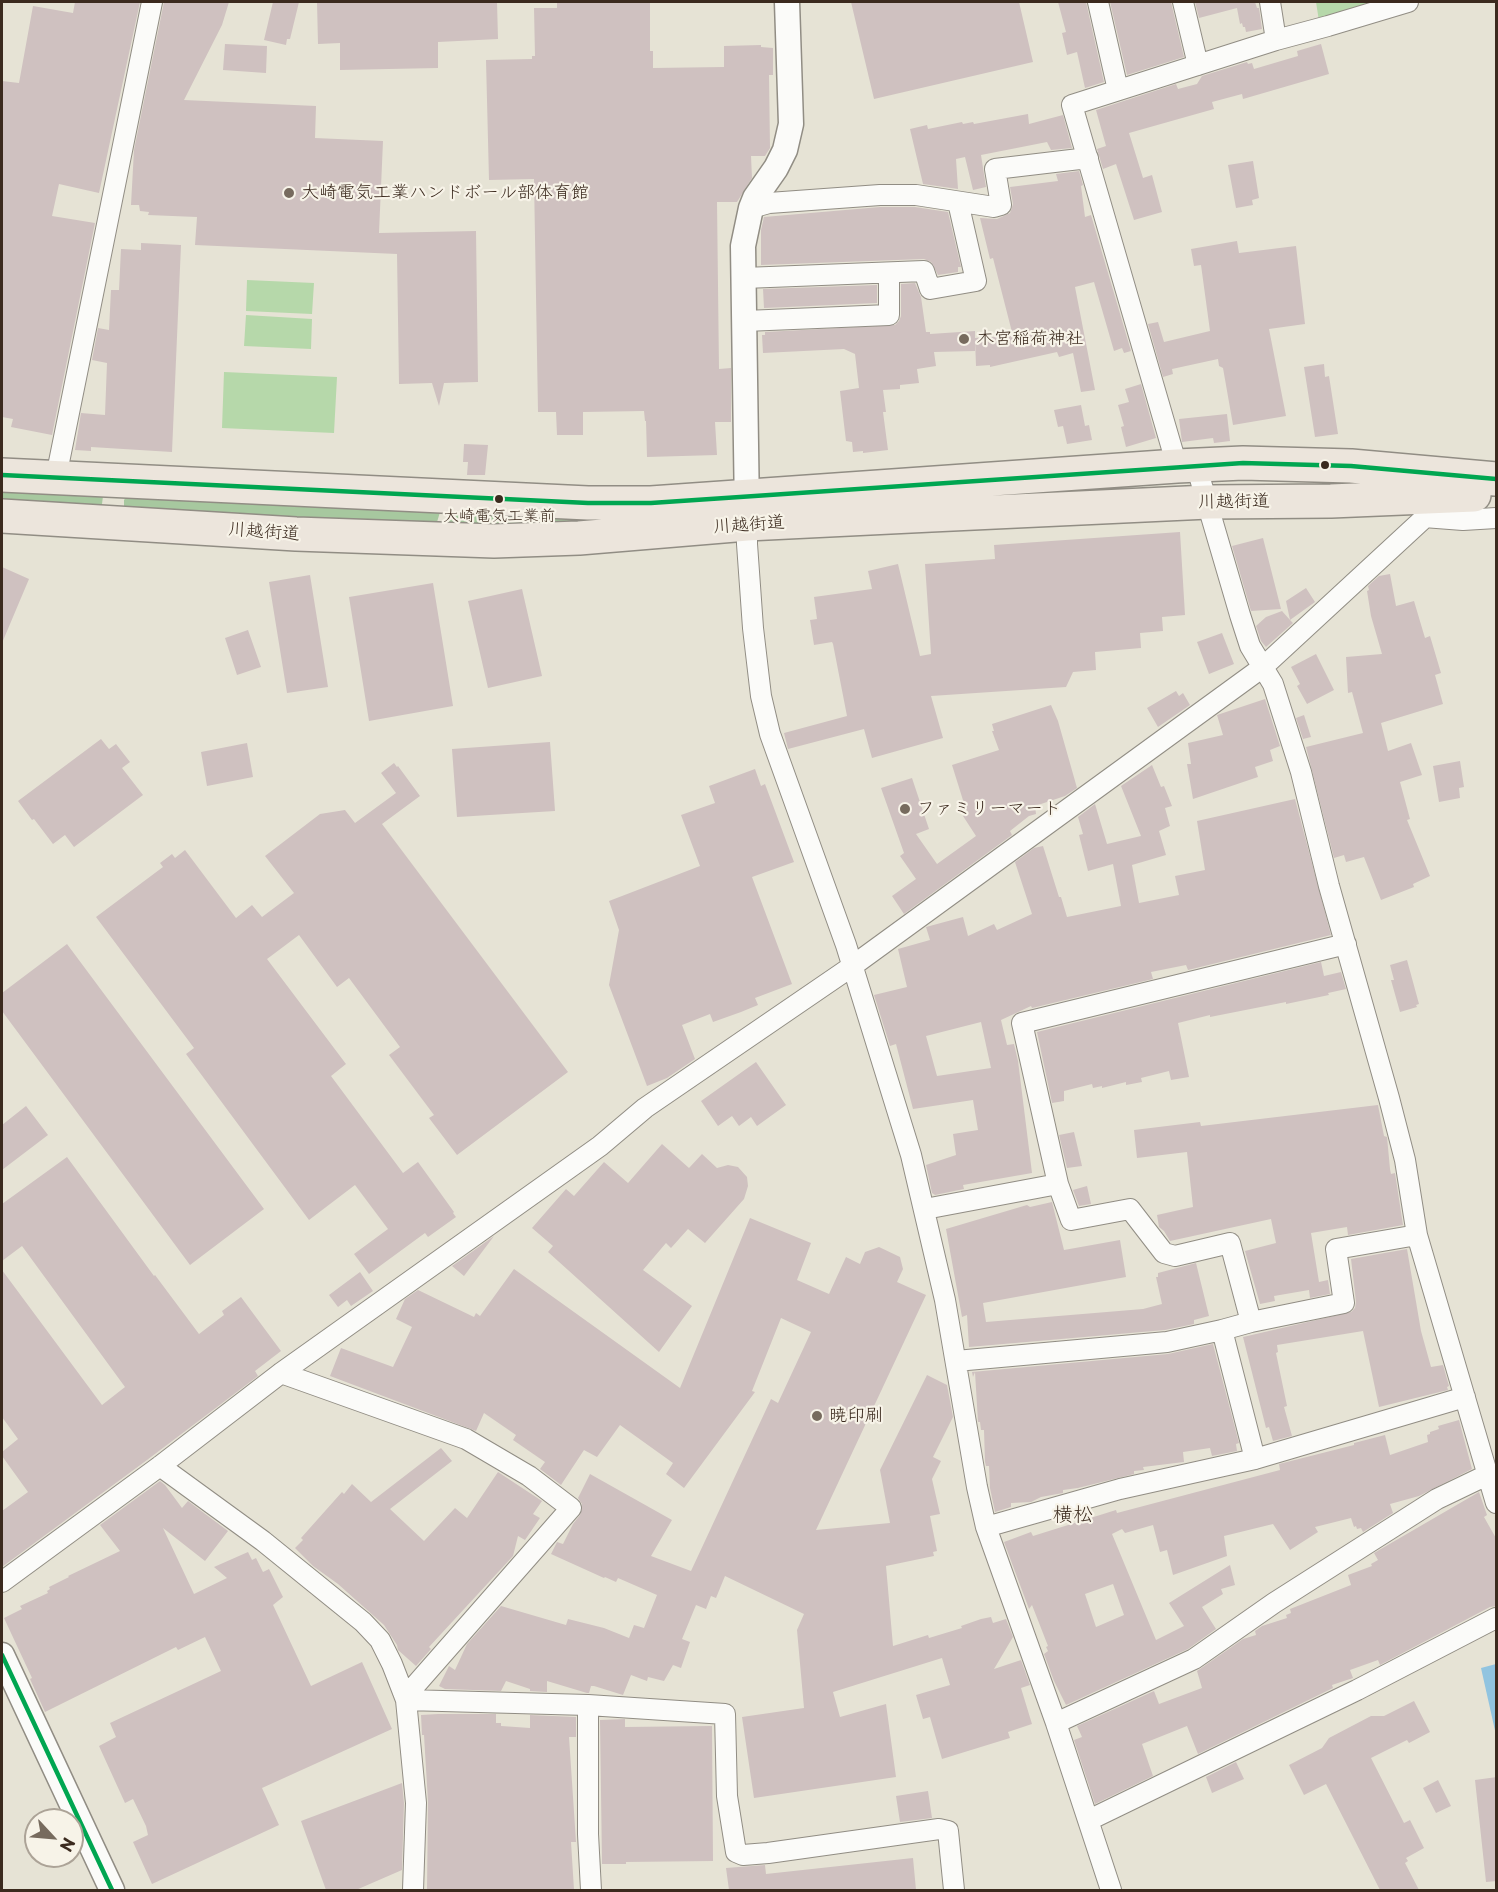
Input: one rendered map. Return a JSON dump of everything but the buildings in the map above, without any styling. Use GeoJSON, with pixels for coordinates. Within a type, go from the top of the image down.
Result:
{"type":"FeatureCollection","features":[{"type":"Feature","properties":{"kind":"highway","name":"川越街道"},"geometry":{"type":"LineString","coordinates":[[2,516],[296,534],[440,540],[579,538],[747,511],[1186,466],[1243,463],[1351,466],[1497,479]]}},
{"type":"Feature","properties":{"kind":"highway","name":"川越街道"},"geometry":{"type":"LineString","coordinates":[[2,475],[588,503],[651,503],[747,511],[1331,501],[1497,493]]}},
{"type":"Feature","properties":{"kind":"street"},"geometry":{"type":"LineString","coordinates":[[56,477],[152,2]]}},
{"type":"Feature","properties":{"kind":"street"},"geometry":{"type":"LineString","coordinates":[[787,2],[791,124],[785,150],[751,208],[743,246],[747,544],[761,696],[770,734],[846,945],[911,1155],[925,1209],[956,1361],[986,1527],[1056,1723],[1111,1890]]}},
{"type":"Feature","properties":{"kind":"street"},"geometry":{"type":"LineString","coordinates":[[1098,2],[1118,90]]}},
{"type":"Feature","properties":{"kind":"street"},"geometry":{"type":"LineString","coordinates":[[1183,2],[1198,64]]}},
{"type":"Feature","properties":{"kind":"street"},"geometry":{"type":"LineString","coordinates":[[1270,2],[1276,39]]}},
{"type":"Feature","properties":{"kind":"street"},"geometry":{"type":"LineString","coordinates":[[1408,2],[1276,39],[1072,105],[1186,466],[1208,502],[1250,645],[1273,684],[1301,772],[1329,886],[1405,1160],[1417,1235],[1497,1503]]}},
{"type":"Feature","properties":{"kind":"street"},"geometry":{"type":"LineString","coordinates":[[751,208],[769,203],[880,195],[916,195],[994,207],[1001,205],[995,169],[1088,158]]}},
{"type":"Feature","properties":{"kind":"street"},"geometry":{"type":"LineString","coordinates":[[744,278],[924,270],[930,289],[976,281],[958,202]]}},
{"type":"Feature","properties":{"kind":"street"},"geometry":{"type":"LineString","coordinates":[[745,321],[889,315],[890,273]]}},
{"type":"Feature","properties":{"kind":"street"},"geometry":{"type":"LineString","coordinates":[[2,1582],[160,1466],[281,1372],[600,1146],[645,1108],[851,967],[1263,667],[1448,496]]}},
{"type":"Feature","properties":{"kind":"street"},"geometry":{"type":"LineString","coordinates":[[1424,517],[1463,520],[1497,518]]}},
{"type":"Feature","properties":{"kind":"street"},"geometry":{"type":"LineString","coordinates":[[1251,1323],[1230,1243],[1175,1256],[1164,1253],[1130,1209],[1071,1220],[1058,1184],[1022,1023],[1346,944]]}},
{"type":"Feature","properties":{"kind":"street"},"geometry":{"type":"LineString","coordinates":[[925,1209],[1058,1184]]}},
{"type":"Feature","properties":{"kind":"street"},"geometry":{"type":"LineString","coordinates":[[956,1361],[1167,1342],[1344,1303],[1336,1249],[1417,1235]]}},
{"type":"Feature","properties":{"kind":"street"},"geometry":{"type":"LineString","coordinates":[[1222,1330],[1256,1458]]}},
{"type":"Feature","properties":{"kind":"street"},"geometry":{"type":"LineString","coordinates":[[281,1372],[466,1439],[529,1476],[571,1508],[405,1699]]}},
{"type":"Feature","properties":{"kind":"street"},"geometry":{"type":"LineString","coordinates":[[986,1527],[1120,1489],[1256,1458],[1465,1397]]}},
{"type":"Feature","properties":{"kind":"street"},"geometry":{"type":"LineString","coordinates":[[160,1466],[263,1541],[363,1622],[380,1640],[405,1699],[416,1803],[413,1890]]}},
{"type":"Feature","properties":{"kind":"street"},"geometry":{"type":"LineString","coordinates":[[1056,1723],[1194,1659],[1274,1603],[1437,1499],[1487,1475]]}},
{"type":"Feature","properties":{"kind":"street"},"geometry":{"type":"LineString","coordinates":[[1089,1820],[1357,1690],[1497,1618]]}},
{"type":"Feature","properties":{"kind":"street"},"geometry":{"type":"LineString","coordinates":[[2,1655],[112,1890]]}},
{"type":"Feature","properties":{"kind":"street"},"geometry":{"type":"LineString","coordinates":[[405,1699],[588,1705],[725,1714],[727,1796],[736,1852],[743,1856],[939,1829],[948,1832],[954,1890]]}},
{"type":"Feature","properties":{"kind":"street"},"geometry":{"type":"LineString","coordinates":[[588,1705],[588,1834],[591,1890]]}},
{"type":"Feature","properties":{"kind":"green space"},"geometry":{"type":"Polygon","coordinates":[[[1316,2],[1380,2],[1319,21],[1316,2]]]}},
{"type":"Feature","properties":{"kind":"green space"},"geometry":{"type":"Polygon","coordinates":[[[247,280],[314,283],[312,314],[246,311],[247,280]]]}},
{"type":"Feature","properties":{"kind":"green space"},"geometry":{"type":"Polygon","coordinates":[[[246,315],[312,319],[311,349],[244,346],[246,315]]]}},
{"type":"Feature","properties":{"kind":"green space"},"geometry":{"type":"Polygon","coordinates":[[[224,372],[337,377],[334,433],[222,428],[224,372]]]}},
{"type":"Feature","properties":{"kind":"green space"},"geometry":{"type":"Polygon","coordinates":[[[2,483],[103,496],[102,504],[97,512],[2,508],[2,483]]]}},
{"type":"Feature","properties":{"kind":"green space"},"geometry":{"type":"Polygon","coordinates":[[[132,490],[440,512],[435,529],[124,509],[124,500],[132,490]]]}},
{"type":"Feature","properties":{"kind":"green space"},"geometry":{"type":"Polygon","coordinates":[[[453,504],[707,513],[447,534],[453,504]]]}},
{"type":"Feature","properties":{"kind":"water"},"geometry":{"type":"Polygon","coordinates":[[[1496,1664],[1496,1735],[1481,1668],[1496,1664]]]}},
{"type":"Feature","properties":{"kind":"transit line"},"geometry":{"type":"LineString","coordinates":[[2,475],[588,503],[651,503],[1243,463],[1351,466],[1496,479]]}},
{"type":"Feature","properties":{"kind":"transit line"},"geometry":{"type":"LineString","coordinates":[[2,1655],[112,1890]]}},
{"type":"Feature","properties":{"kind":"place","name":"大崎電気工業ハンドボール部体育館"},"geometry":{"type":"Point","coordinates":[289,193]}},
{"type":"Feature","properties":{"kind":"place","name":"木宮稲荷神社"},"geometry":{"type":"Point","coordinates":[964,339]}},
{"type":"Feature","properties":{"kind":"place","name":"大崎電気工業前"},"geometry":{"type":"Point","coordinates":[499,499]}},
{"type":"Feature","properties":{"kind":"place","name":"ファミリーマート"},"geometry":{"type":"Point","coordinates":[905,809]}},
{"type":"Feature","properties":{"kind":"place","name":"暁印刷"},"geometry":{"type":"Point","coordinates":[817,1416]}},
{"type":"Feature","properties":{"kind":"district","name":"横松"},"geometry":{"type":"Point","coordinates":[1073,1515]}}]}
